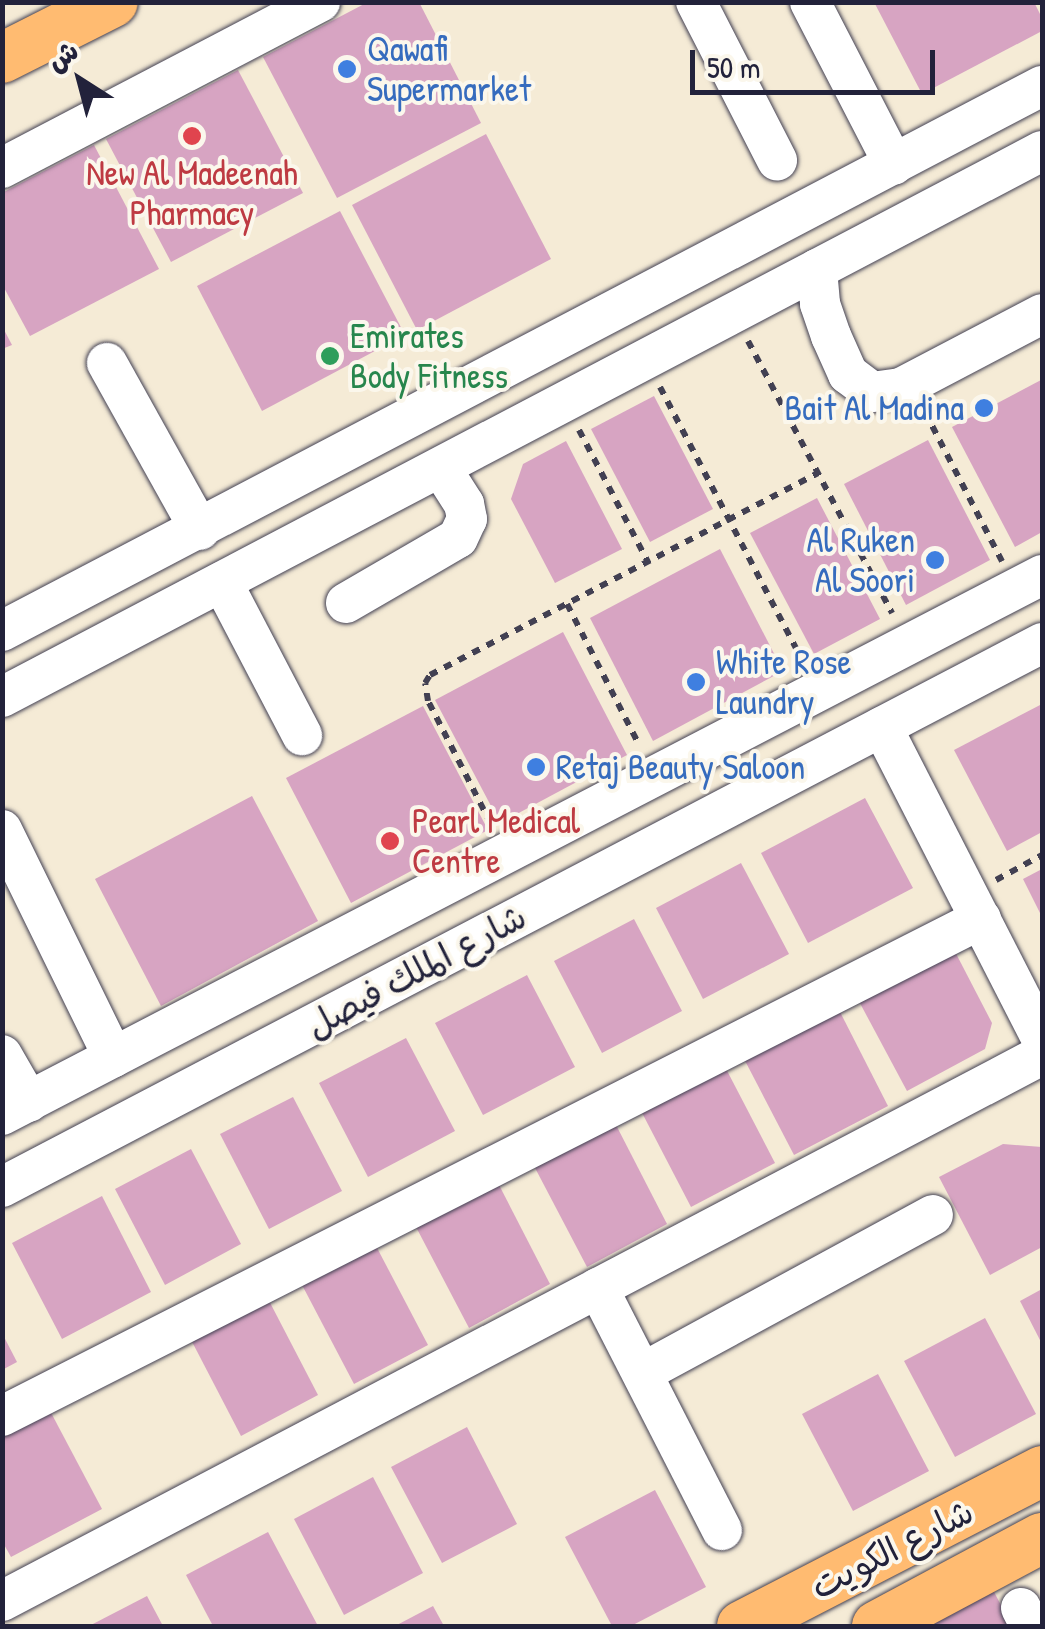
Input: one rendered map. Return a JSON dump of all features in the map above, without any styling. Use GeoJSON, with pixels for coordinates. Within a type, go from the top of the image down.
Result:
{"type":"FeatureCollection","features":[{"type":"Feature","properties":{"kind":"main road"},"geometry":{"type":"LineString","coordinates":[[2,58],[113,2]]}},
{"type":"Feature","properties":{"kind":"main road","name":"شارع الكويت"},"geometry":{"type":"LineString","coordinates":[[742,1626],[1042,1471]]}},
{"type":"Feature","properties":{"kind":"main road","name":"شارع الكويت"},"geometry":{"type":"LineString","coordinates":[[877,1626],[1042,1538]]}},
{"type":"Feature","properties":{"kind":"street"},"geometry":{"type":"LineString","coordinates":[[2,168],[320,2]]}},
{"type":"Feature","properties":{"kind":"street"},"geometry":{"type":"LineString","coordinates":[[696,2],[777,160]]}},
{"type":"Feature","properties":{"kind":"street"},"geometry":{"type":"LineString","coordinates":[[810,2],[894,165]]}},
{"type":"Feature","properties":{"kind":"street"},"geometry":{"type":"LineString","coordinates":[[2,631],[1042,86]]}},
{"type":"Feature","properties":{"kind":"street"},"geometry":{"type":"LineString","coordinates":[[2,697],[1042,151]]}},
{"type":"Feature","properties":{"kind":"street"},"geometry":{"type":"LineString","coordinates":[[707,263],[729,271],[736,280],[738,303],[733,314]]}},
{"type":"Feature","properties":{"kind":"street"},"geometry":{"type":"LineString","coordinates":[[818,270],[824,320],[848,374],[872,392],[887,393],[911,383],[1042,314]]}},
{"type":"Feature","properties":{"kind":"street"},"geometry":{"type":"LineString","coordinates":[[107,363],[200,530]]}},
{"type":"Feature","properties":{"kind":"street"},"geometry":{"type":"LineString","coordinates":[[346,603],[458,538],[467,520],[464,504],[441,468]]}},
{"type":"Feature","properties":{"kind":"street"},"geometry":{"type":"LineString","coordinates":[[222,582],[302,735]]}},
{"type":"Feature","properties":{"kind":"street","name":"شارع الملك فيصل"},"geometry":{"type":"LineString","coordinates":[[16,1108],[1029,582]]}},
{"type":"Feature","properties":{"kind":"street","name":"شارع الملك فيصل"},"geometry":{"type":"LineString","coordinates":[[2,1187],[1042,644]]}},
{"type":"Feature","properties":{"kind":"street"},"geometry":{"type":"LineString","coordinates":[[882,727],[1042,1040]]}},
{"type":"Feature","properties":{"kind":"street"},"geometry":{"type":"LineString","coordinates":[[2,830],[113,1057]]}},
{"type":"Feature","properties":{"kind":"street"},"geometry":{"type":"LineString","coordinates":[[2,1416],[974,907]]}},
{"type":"Feature","properties":{"kind":"street"},"geometry":{"type":"LineString","coordinates":[[2,1055],[16,1108]]}},
{"type":"Feature","properties":{"kind":"street"},"geometry":{"type":"LineString","coordinates":[[2,1601],[1042,1055]]}},
{"type":"Feature","properties":{"kind":"street"},"geometry":{"type":"LineString","coordinates":[[642,1372],[932,1215]]}},
{"type":"Feature","properties":{"kind":"street"},"geometry":{"type":"LineString","coordinates":[[598,1288],[722,1530]]}},
{"type":"Feature","properties":{"kind":"path"},"geometry":{"type":"LineString","coordinates":[[733,314],[908,645]]}},
{"type":"Feature","properties":{"kind":"path"},"geometry":{"type":"LineString","coordinates":[[645,360],[819,692]]}},
{"type":"Feature","properties":{"kind":"path"},"geometry":{"type":"LineString","coordinates":[[911,383],[1029,582]]}},
{"type":"Feature","properties":{"kind":"path"},"geometry":{"type":"LineString","coordinates":[[564,403],[648,562]]}},
{"type":"Feature","properties":{"kind":"path"},"geometry":{"type":"LineString","coordinates":[[505,852],[428,701],[425,683],[438,669],[818,474]]}},
{"type":"Feature","properties":{"kind":"path"},"geometry":{"type":"LineString","coordinates":[[567,604],[654,776]]}},
{"type":"Feature","properties":{"kind":"path"},"geometry":{"type":"LineString","coordinates":[[974,907],[1042,855]]}},
{"type":"Feature","properties":{"kind":"building"},"geometry":{"type":"Polygon","coordinates":[[[368,2],[419,2],[481,123],[337,198],[263,57],[368,2]]]}},
{"type":"Feature","properties":{"kind":"building"},"geometry":{"type":"Polygon","coordinates":[[[874,2],[1034,2],[1042,18],[1042,31],[922,94],[874,2]]]}},
{"type":"Feature","properties":{"kind":"building"},"geometry":{"type":"Polygon","coordinates":[[[238,70],[303,193],[171,262],[106,139],[238,70]]]}},
{"type":"Feature","properties":{"kind":"building"},"geometry":{"type":"Polygon","coordinates":[[[486,134],[551,259],[417,330],[352,205],[486,134]]]}},
{"type":"Feature","properties":{"kind":"building"},"geometry":{"type":"Polygon","coordinates":[[[94,145],[159,269],[30,336],[2,284],[2,193],[94,145]]]}},
{"type":"Feature","properties":{"kind":"building"},"geometry":{"type":"Polygon","coordinates":[[[340,211],[405,335],[262,411],[197,286],[340,211]]]}},
{"type":"Feature","properties":{"kind":"building"},"geometry":{"type":"Polygon","coordinates":[[[2,326],[12,345],[2,349],[2,326]]]}},
{"type":"Feature","properties":{"kind":"building"},"geometry":{"type":"Polygon","coordinates":[[[1041,380],[1042,532],[1015,547],[952,427],[1041,380]]]}},
{"type":"Feature","properties":{"kind":"building"},"geometry":{"type":"Polygon","coordinates":[[[654,396],[713,509],[650,542],[591,429],[654,396]]]}},
{"type":"Feature","properties":{"kind":"building"},"geometry":{"type":"Polygon","coordinates":[[[928,440],[990,560],[906,605],[844,484],[928,440]]]}},
{"type":"Feature","properties":{"kind":"building"},"geometry":{"type":"Polygon","coordinates":[[[566,441],[622,549],[555,583],[511,499],[523,464],[566,441]]]}},
{"type":"Feature","properties":{"kind":"building"},"geometry":{"type":"Polygon","coordinates":[[[817,498],[880,619],[814,654],[750,533],[817,498]]]}},
{"type":"Feature","properties":{"kind":"building"},"geometry":{"type":"Polygon","coordinates":[[[720,549],[783,671],[653,741],[590,618],[720,549]]]}},
{"type":"Feature","properties":{"kind":"building"},"geometry":{"type":"Polygon","coordinates":[[[563,632],[627,755],[500,823],[435,700],[563,632]]]}},
{"type":"Feature","properties":{"kind":"building"},"geometry":{"type":"Polygon","coordinates":[[[1042,704],[1042,832],[1007,851],[954,750],[1042,704]]]}},
{"type":"Feature","properties":{"kind":"building"},"geometry":{"type":"Polygon","coordinates":[[[423,706],[488,830],[351,903],[286,778],[423,706]]]}},
{"type":"Feature","properties":{"kind":"building"},"geometry":{"type":"Polygon","coordinates":[[[252,796],[318,921],[161,1006],[95,879],[252,796]]]}},
{"type":"Feature","properties":{"kind":"building"},"geometry":{"type":"Polygon","coordinates":[[[865,798],[913,888],[808,943],[761,853],[865,798]]]}},
{"type":"Feature","properties":{"kind":"building"},"geometry":{"type":"Polygon","coordinates":[[[741,863],[789,954],[703,999],[656,908],[741,863]]]}},
{"type":"Feature","properties":{"kind":"building"},"geometry":{"type":"Polygon","coordinates":[[[1042,869],[1042,917],[1023,879],[1042,869]]]}},
{"type":"Feature","properties":{"kind":"building"},"geometry":{"type":"Polygon","coordinates":[[[634,919],[682,1011],[602,1053],[554,961],[634,919]]]}},
{"type":"Feature","properties":{"kind":"building"},"geometry":{"type":"Polygon","coordinates":[[[950,942],[992,1023],[985,1049],[907,1091],[854,992],[950,942]]]}},
{"type":"Feature","properties":{"kind":"building"},"geometry":{"type":"Polygon","coordinates":[[[527,975],[575,1067],[483,1115],[435,1023],[527,975]]]}},
{"type":"Feature","properties":{"kind":"building"},"geometry":{"type":"Polygon","coordinates":[[[837,1006],[888,1106],[794,1155],[742,1055],[837,1006]]]}},
{"type":"Feature","properties":{"kind":"building"},"geometry":{"type":"Polygon","coordinates":[[[406,1038],[455,1131],[368,1177],[319,1083],[406,1038]]]}},
{"type":"Feature","properties":{"kind":"building"},"geometry":{"type":"Polygon","coordinates":[[[723,1063],[775,1163],[691,1207],[639,1107],[723,1063]]]}},
{"type":"Feature","properties":{"kind":"building"},"geometry":{"type":"Polygon","coordinates":[[[293,1097],[342,1191],[269,1229],[220,1134],[293,1097]]]}},
{"type":"Feature","properties":{"kind":"building"},"geometry":{"type":"Polygon","coordinates":[[[615,1123],[667,1224],[587,1267],[534,1166],[615,1123]]]}},
{"type":"Feature","properties":{"kind":"building"},"geometry":{"type":"Polygon","coordinates":[[[1003,1144],[1042,1147],[1042,1247],[990,1275],[939,1177],[1003,1144]]]}},
{"type":"Feature","properties":{"kind":"building"},"geometry":{"type":"Polygon","coordinates":[[[191,1149],[241,1244],[165,1285],[115,1189],[191,1149]]]}},
{"type":"Feature","properties":{"kind":"building"},"geometry":{"type":"Polygon","coordinates":[[[498,1183],[550,1284],[469,1328],[416,1227],[498,1183]]]}},
{"type":"Feature","properties":{"kind":"building"},"geometry":{"type":"Polygon","coordinates":[[[102,1196],[151,1292],[62,1339],[12,1243],[102,1196]]]}},
{"type":"Feature","properties":{"kind":"building"},"geometry":{"type":"Polygon","coordinates":[[[375,1244],[428,1345],[354,1384],[301,1283],[375,1244]]]}},
{"type":"Feature","properties":{"kind":"building"},"geometry":{"type":"Polygon","coordinates":[[[1042,1289],[1042,1344],[1020,1301],[1042,1289]]]}},
{"type":"Feature","properties":{"kind":"building"},"geometry":{"type":"Polygon","coordinates":[[[265,1293],[318,1395],[241,1436],[188,1334],[265,1293]]]}},
{"type":"Feature","properties":{"kind":"building"},"geometry":{"type":"Polygon","coordinates":[[[985,1318],[1036,1414],[955,1457],[904,1361],[985,1318]]]}},
{"type":"Feature","properties":{"kind":"building"},"geometry":{"type":"Polygon","coordinates":[[[2,1333],[17,1362],[2,1370],[2,1333]]]}},
{"type":"Feature","properties":{"kind":"building"},"geometry":{"type":"Polygon","coordinates":[[[878,1374],[929,1471],[853,1511],[802,1414],[878,1374]]]}},
{"type":"Feature","properties":{"kind":"building"},"geometry":{"type":"Polygon","coordinates":[[[48,1407],[102,1509],[11,1557],[2,1541],[2,1431],[48,1407]]]}},
{"type":"Feature","properties":{"kind":"building"},"geometry":{"type":"Polygon","coordinates":[[[467,1427],[517,1524],[442,1563],[391,1467],[467,1427]]]}},
{"type":"Feature","properties":{"kind":"building"},"geometry":{"type":"Polygon","coordinates":[[[373,1477],[423,1573],[344,1615],[294,1519],[373,1477]]]}},
{"type":"Feature","properties":{"kind":"building"},"geometry":{"type":"Polygon","coordinates":[[[655,1490],[706,1587],[631,1626],[612,1626],[565,1537],[655,1490]]]}},
{"type":"Feature","properties":{"kind":"building"},"geometry":{"type":"Polygon","coordinates":[[[268,1532],[318,1626],[213,1626],[186,1575],[268,1532]]]}},
{"type":"Feature","properties":{"kind":"building"},"geometry":{"type":"Polygon","coordinates":[[[993,1590],[1012,1626],[924,1626],[993,1590]]]}},
{"type":"Feature","properties":{"kind":"building"},"geometry":{"type":"Polygon","coordinates":[[[147,1596],[163,1626],[89,1626],[147,1596]]]}},
{"type":"Feature","properties":{"kind":"building"},"geometry":{"type":"Polygon","coordinates":[[[433,1606],[444,1626],[395,1626],[433,1606]]]}},
{"type":"Feature","properties":{"kind":"place","name":"Qawafi Supermarket"},"geometry":{"type":"Point","coordinates":[347,69]}},
{"type":"Feature","properties":{"kind":"place","name":"New Al Madeenah Pharmacy"},"geometry":{"type":"Point","coordinates":[192,136]}},
{"type":"Feature","properties":{"kind":"place","name":"Emirates Body Fitness"},"geometry":{"type":"Point","coordinates":[330,356]}},
{"type":"Feature","properties":{"kind":"place","name":"Bait Al Madina"},"geometry":{"type":"Point","coordinates":[984,408]}},
{"type":"Feature","properties":{"kind":"place","name":"Al Ruken Al Soori"},"geometry":{"type":"Point","coordinates":[935,560]}},
{"type":"Feature","properties":{"kind":"place","name":"White Rose Laundry"},"geometry":{"type":"Point","coordinates":[696,682]}},
{"type":"Feature","properties":{"kind":"place","name":"Retaj Beauty Saloon"},"geometry":{"type":"Point","coordinates":[536,767]}},
{"type":"Feature","properties":{"kind":"place","name":"Pearl Medical Centre"},"geometry":{"type":"Point","coordinates":[390,841]}}]}
